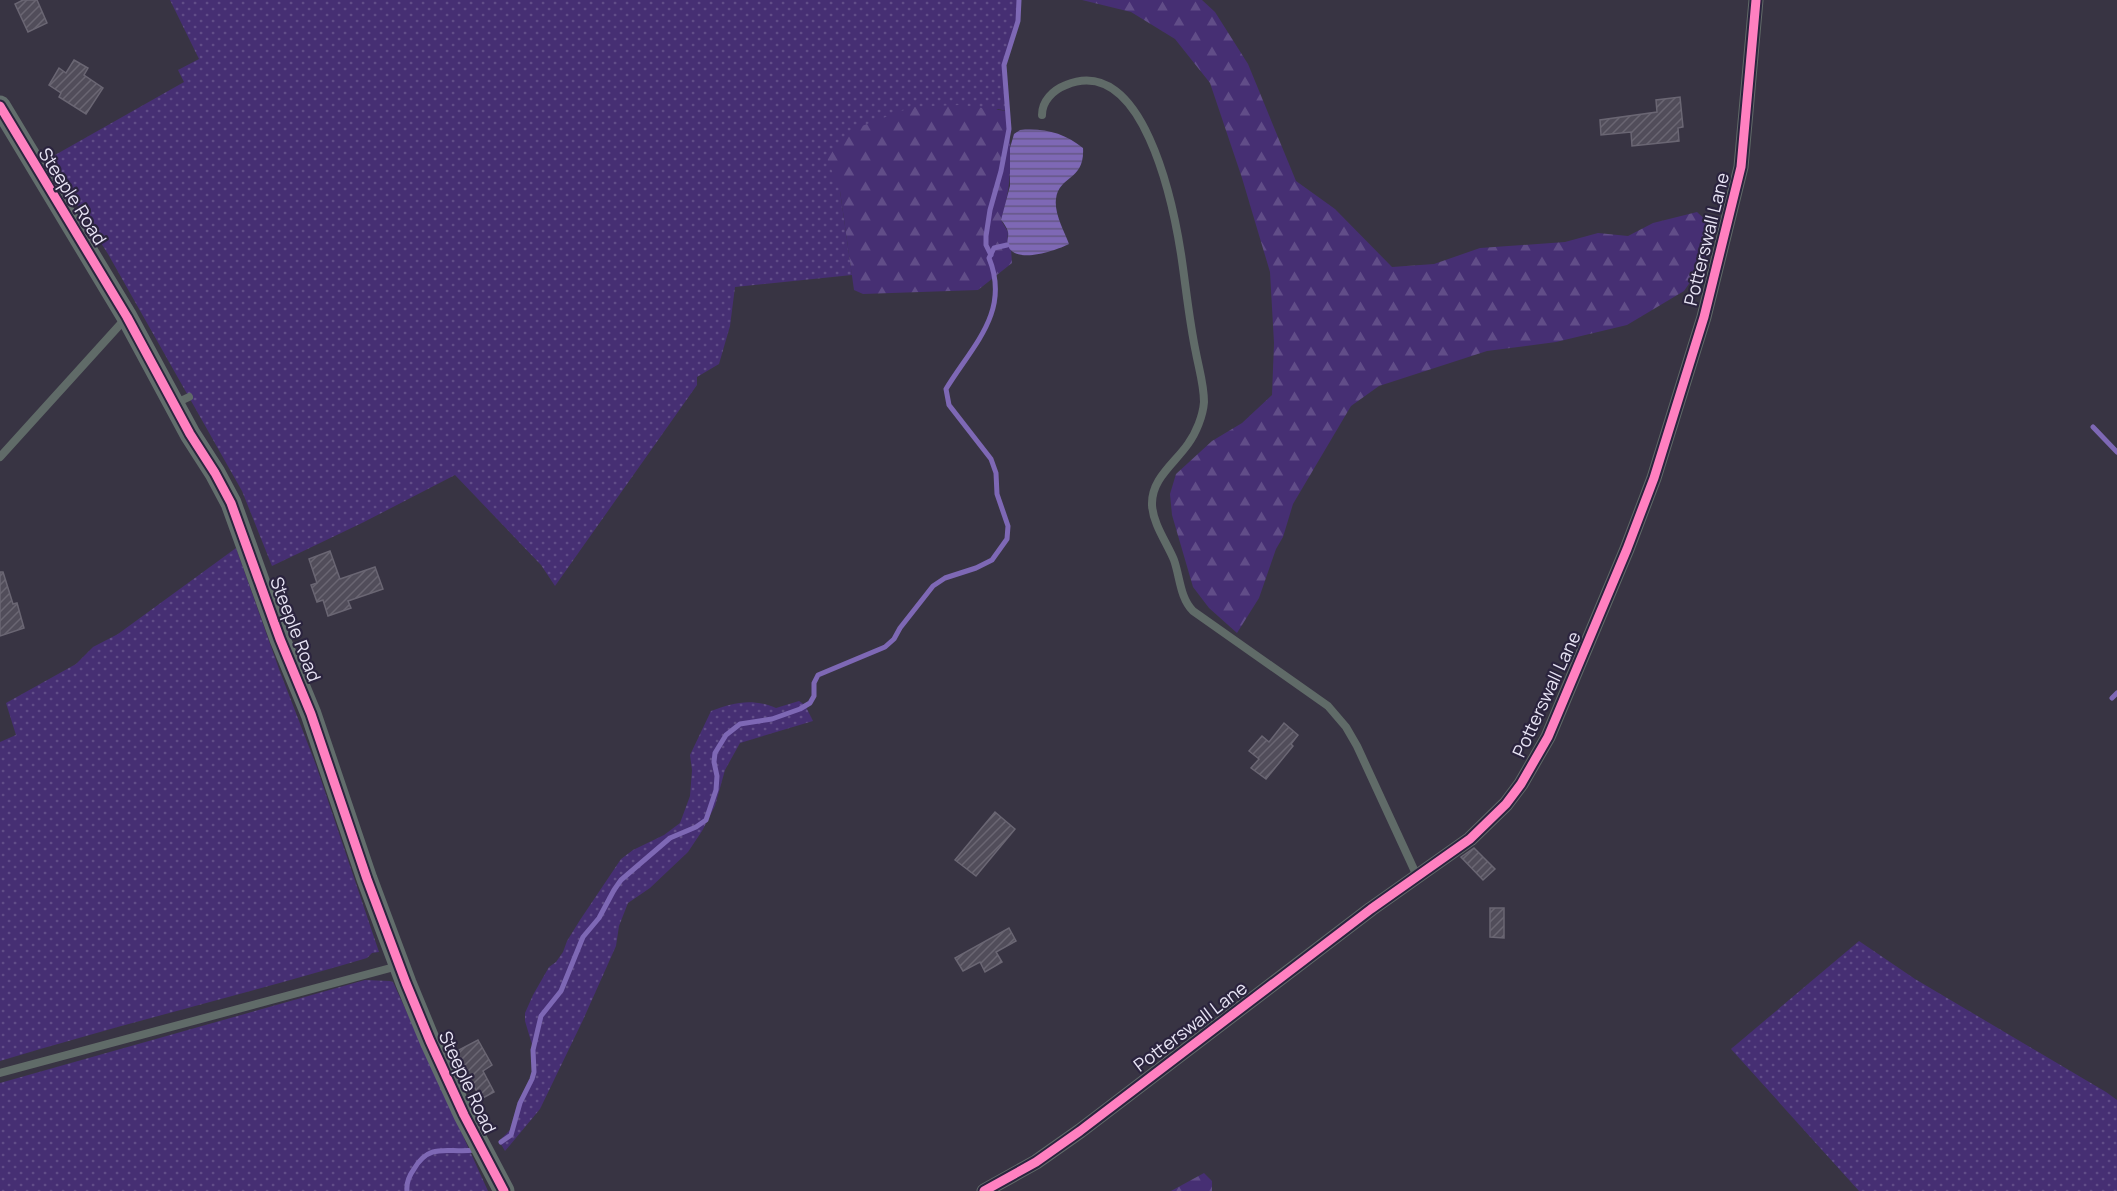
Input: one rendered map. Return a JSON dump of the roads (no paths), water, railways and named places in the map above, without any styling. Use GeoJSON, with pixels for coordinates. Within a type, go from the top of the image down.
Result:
{"type":"FeatureCollection","features":[{"type":"Feature","properties":{"kind":"street","name":"Potterswall Lane"},"geometry":{"type":"LineString","coordinates":[[984,1191],[1036,1162],[1080,1131],[1417,876],[1470,839],[1506,804],[1521,784],[1548,737],[1628,549],[1654,478],[1704,317],[1741,167],[1756,0]]}},
{"type":"Feature","properties":{"kind":"street","name":"Steeple Road"},"geometry":{"type":"LineString","coordinates":[[0,106],[127,317],[182,400],[231,503],[280,639],[311,714],[360,846],[440,1077],[464,1115],[504,1191]]}},
{"type":"Feature","properties":{"kind":"lane"},"geometry":{"type":"LineString","coordinates":[[1042,115],[1042,109],[1048,97],[1073,82],[1088,80],[1110,86],[1139,118],[1168,188],[1203,387],[1204,404],[1200,421],[1189,443],[1161,477],[1153,492],[1152,506],[1174,561],[1185,600],[1193,610],[1328,706],[1337,715],[1357,746],[1417,876]]}},
{"type":"Feature","properties":{"kind":"lane"},"geometry":{"type":"LineString","coordinates":[[0,457],[127,317]]}},
{"type":"Feature","properties":{"kind":"lane"},"geometry":{"type":"LineString","coordinates":[[0,1073],[400,966]]}},
{"type":"Feature","properties":{"kind":"waterway"},"geometry":{"type":"LineString","coordinates":[[991,255],[986,245],[986,236],[1009,129],[1004,65],[1018,21],[1019,0]]}},
{"type":"Feature","properties":{"kind":"waterway"},"geometry":{"type":"LineString","coordinates":[[501,1142],[511,1135],[520,1103],[532,1079],[533,1050],[541,1016],[561,991],[583,937],[599,918],[621,880],[670,838],[706,820],[716,790],[715,753],[726,735],[740,724],[772,719],[810,703],[814,696],[814,683],[818,675],[885,647],[894,639],[933,586],[945,578],[992,560],[1007,539],[1008,526],[997,494],[996,473],[991,459],[949,405],[946,389],[977,343],[992,312],[995,277],[989,258],[994,248],[1007,245]]}},
{"type":"Feature","properties":{"kind":"waterway"},"geometry":{"type":"LineString","coordinates":[[2093,427],[2117,452]]}},
{"type":"Feature","properties":{"kind":"waterway"},"geometry":{"type":"LineString","coordinates":[[2112,698],[2117,693]]}},
{"type":"Feature","properties":{"kind":"waterway"},"geometry":{"type":"LineString","coordinates":[[407,1191],[407,1182],[411,1174],[420,1160],[427,1155],[441,1151],[474,1150]]}}]}
